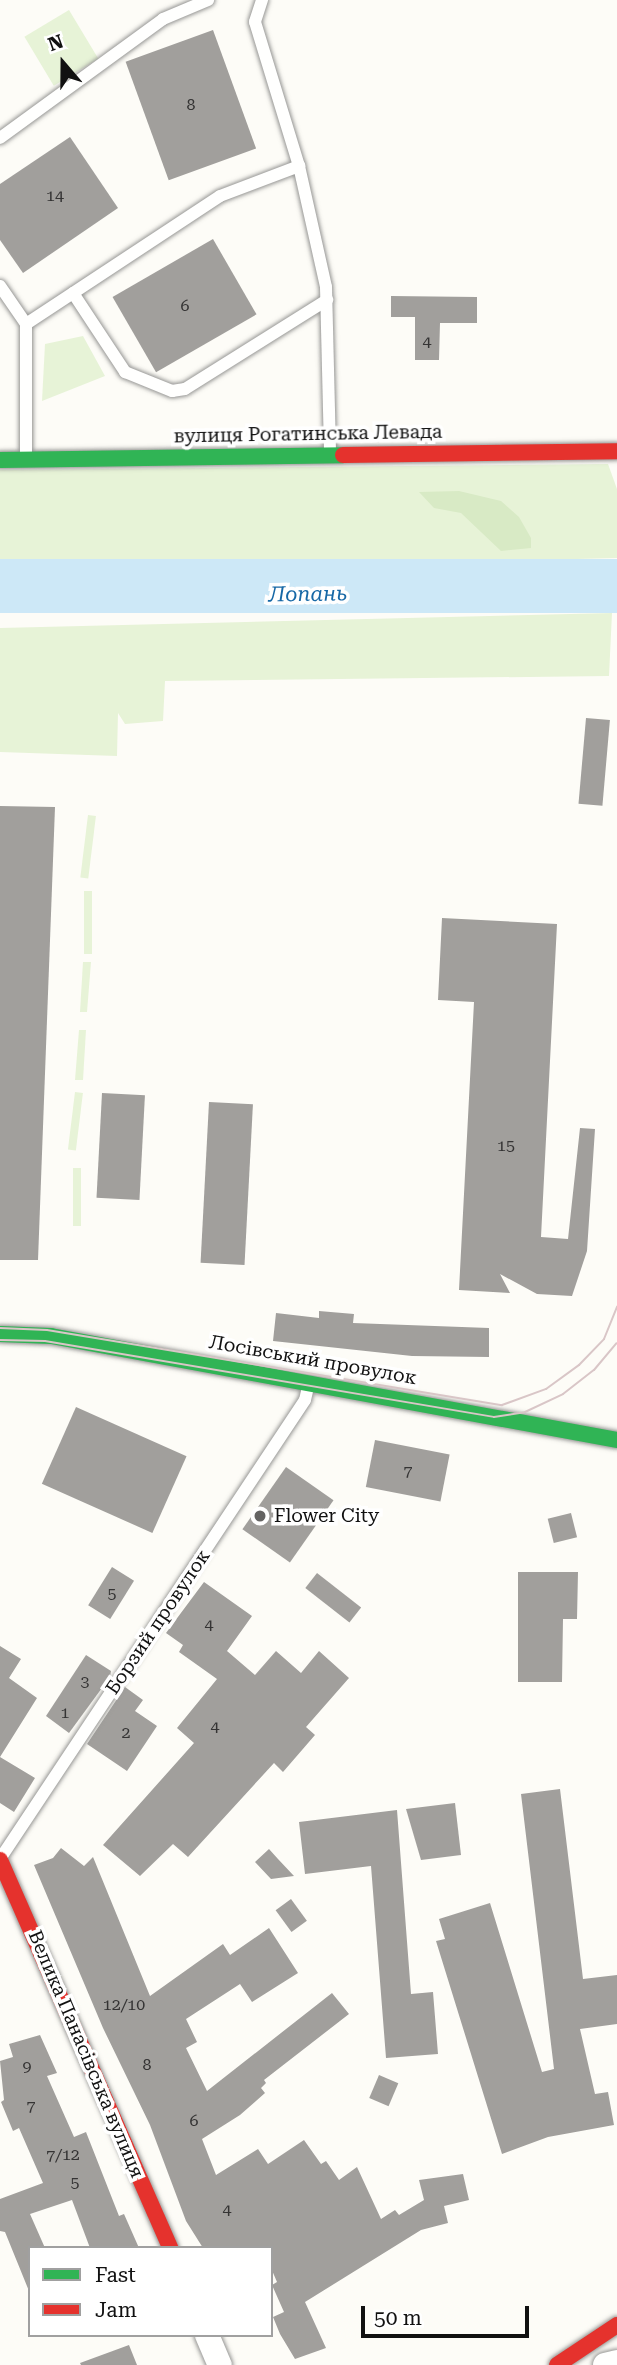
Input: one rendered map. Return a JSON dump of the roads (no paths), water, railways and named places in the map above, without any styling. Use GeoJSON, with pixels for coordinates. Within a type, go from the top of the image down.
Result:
{"type":"FeatureCollection","features":[{"type":"Feature","properties":{"kind":"street","name":"вулиця Рогатинська Левада"},"geometry":{"type":"LineString","coordinates":[[0,460],[617,451]]}},
{"type":"Feature","properties":{"kind":"street","name":"Лосівський провулок"},"geometry":{"type":"LineString","coordinates":[[0,1334],[51,1336],[309,1381],[617,1440]]}},
{"type":"Feature","properties":{"kind":"street","name":"Велика Панасівська вулиця"},"geometry":{"type":"LineString","coordinates":[[0,1860],[169,2246]]}},
{"type":"Feature","properties":{"kind":"street"},"geometry":{"type":"LineString","coordinates":[[557,2365],[617,2325]]}},
{"type":"Feature","properties":{"kind":"street"},"geometry":{"type":"LineString","coordinates":[[208,2337],[220,2365]]}},
{"type":"Feature","properties":{"kind":"street"},"geometry":{"type":"LineString","coordinates":[[605,2365],[617,2362]]}},
{"type":"Feature","properties":{"kind":"lane"},"geometry":{"type":"LineString","coordinates":[[0,138],[163,19],[208,0]]}},
{"type":"Feature","properties":{"kind":"lane"},"geometry":{"type":"LineString","coordinates":[[262,0],[255,22],[299,166],[327,299],[330,454]]}},
{"type":"Feature","properties":{"kind":"lane"},"geometry":{"type":"LineString","coordinates":[[26,324],[220,196],[299,166]]}},
{"type":"Feature","properties":{"kind":"lane"},"geometry":{"type":"LineString","coordinates":[[0,286],[26,324],[26,459]]}},
{"type":"Feature","properties":{"kind":"lane"},"geometry":{"type":"LineString","coordinates":[[73,293],[125,372],[172,391],[185,389],[327,299]]}},
{"type":"Feature","properties":{"kind":"lane","name":"Борзий провулок"},"geometry":{"type":"LineString","coordinates":[[0,1860],[306,1400],[309,1381]]}},
{"type":"Feature","properties":{"kind":"water","name":"Лопань"},"geometry":{"type":"Polygon","coordinates":[[[0,559],[617,559],[617,613],[0,613],[0,559]]]}},
{"type":"Feature","properties":{"kind":"tram line"},"geometry":{"type":"LineString","coordinates":[[0,1328],[47,1330],[502,1405],[546,1389],[579,1365],[604,1339],[617,1306]]}},
{"type":"Feature","properties":{"kind":"tram line"},"geometry":{"type":"LineString","coordinates":[[0,1340],[45,1341],[494,1417],[525,1412],[563,1394],[594,1370],[617,1343]]}},
{"type":"Feature","properties":{"kind":"place","name":"Flower City"},"geometry":{"type":"Point","coordinates":[260,1516]}}]}
